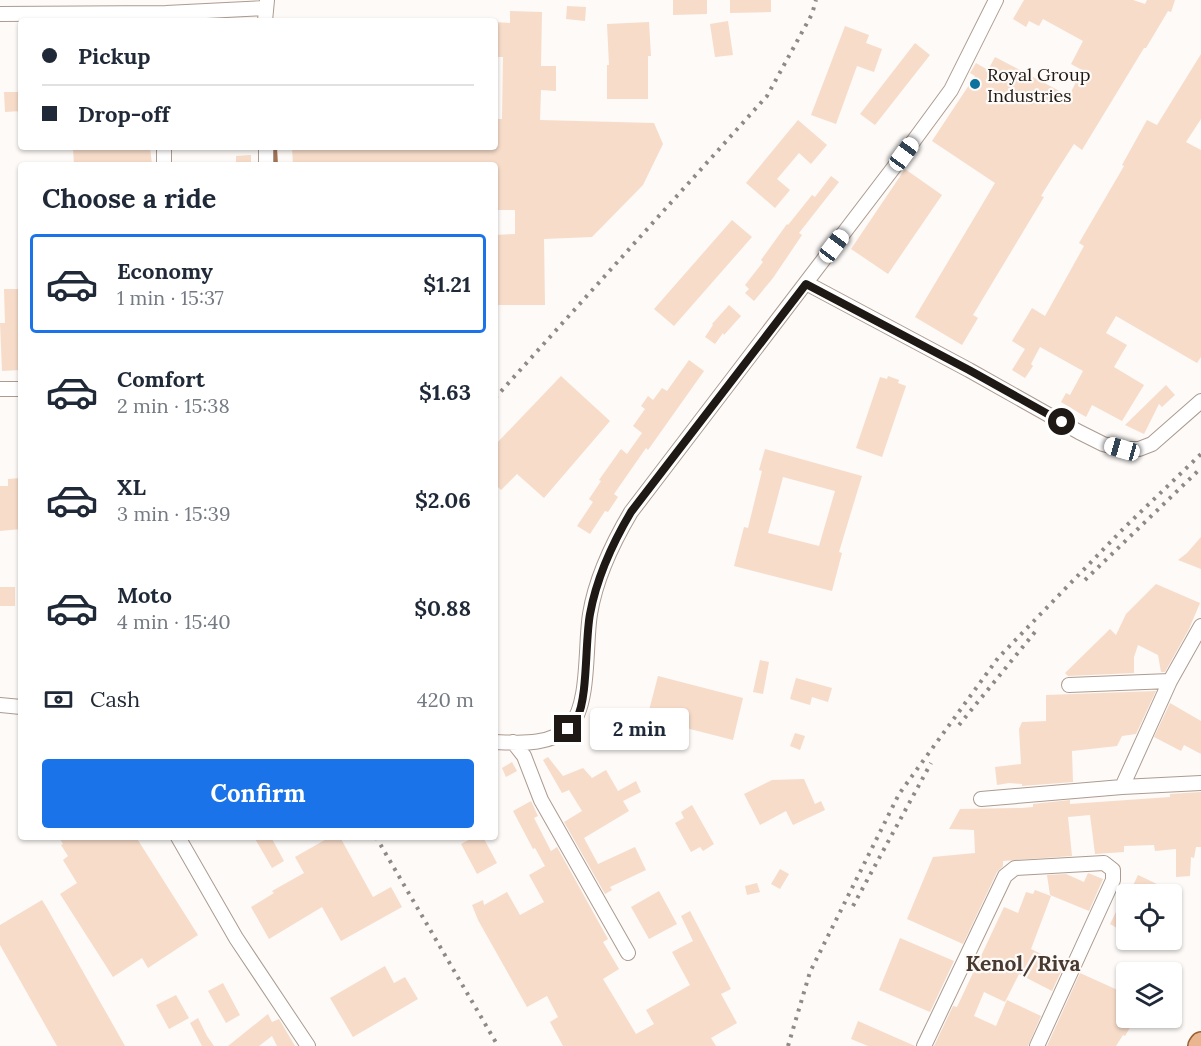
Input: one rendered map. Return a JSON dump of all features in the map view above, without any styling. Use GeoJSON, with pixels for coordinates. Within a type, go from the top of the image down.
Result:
{"type":"FeatureCollection","features":[{"type":"Feature","properties":{"kind":"street"},"geometry":{"type":"LineString","coordinates":[[498,742],[538,741],[554,737],[568,729],[577,717],[582,699],[590,614],[599,576],[631,512],[951,90],[996,0]]}},
{"type":"Feature","properties":{"kind":"street"},"geometry":{"type":"LineString","coordinates":[[0,14],[166,17],[266,10]]}},
{"type":"Feature","properties":{"kind":"street"},"geometry":{"type":"LineString","coordinates":[[806,284],[1103,444],[1132,450],[1147,447],[1201,401]]}},
{"type":"Feature","properties":{"kind":"street"},"geometry":{"type":"LineString","coordinates":[[0,389],[18,389]]}},
{"type":"Feature","properties":{"kind":"street"},"geometry":{"type":"LineString","coordinates":[[1122,787],[1170,681],[1201,626]]}},
{"type":"Feature","properties":{"kind":"street"},"geometry":{"type":"LineString","coordinates":[[1069,685],[1170,681]]}},
{"type":"Feature","properties":{"kind":"street"},"geometry":{"type":"LineString","coordinates":[[0,705],[18,707]]}},
{"type":"Feature","properties":{"kind":"street"},"geometry":{"type":"LineString","coordinates":[[513,742],[524,756],[541,800],[628,953]]}},
{"type":"Feature","properties":{"kind":"street"},"geometry":{"type":"LineString","coordinates":[[981,799],[1201,783]]}},
{"type":"Feature","properties":{"kind":"street"},"geometry":{"type":"LineString","coordinates":[[180,840],[236,938],[308,1046]]}},
{"type":"Feature","properties":{"kind":"street"},"geometry":{"type":"LineString","coordinates":[[924,1046],[1005,876],[1016,868],[1099,862],[1108,865],[1113,870],[1113,880],[1037,1046]]}},
{"type":"Feature","properties":{"kind":"building"},"geometry":{"type":"Polygon","coordinates":[[[673,0],[707,0],[707,14],[673,15],[673,0]]]}},
{"type":"Feature","properties":{"kind":"building"},"geometry":{"type":"Polygon","coordinates":[[[730,0],[771,0],[771,12],[730,13],[730,0]]]}},
{"type":"Feature","properties":{"kind":"building"},"geometry":{"type":"Polygon","coordinates":[[[1024,0],[1133,0],[1145,4],[1147,0],[1175,0],[1171,12],[1168,11],[1144,48],[1082,150],[1074,144],[1041,196],[1044,197],[973,315],[978,318],[962,345],[915,317],[995,183],[932,141],[975,76],[970,73],[976,63],[988,70],[995,57],[1069,96],[1082,70],[1071,64],[1083,41],[1043,19],[1039,26],[1029,21],[1026,27],[1013,19],[1024,0]]]}},
{"type":"Feature","properties":{"kind":"building"},"geometry":{"type":"Polygon","coordinates":[[[567,6],[586,7],[585,21],[566,19],[567,6]]]}},
{"type":"Feature","properties":{"kind":"building"},"geometry":{"type":"Polygon","coordinates":[[[510,11],[542,12],[541,66],[556,66],[556,91],[541,90],[540,120],[654,123],[663,144],[643,185],[592,237],[544,239],[545,305],[498,305],[498,235],[515,234],[515,210],[498,210],[498,162],[293,162],[292,150],[498,150],[498,119],[502,119],[503,57],[498,57],[498,22],[510,23],[510,11]]]}},
{"type":"Feature","properties":{"kind":"building"},"geometry":{"type":"Polygon","coordinates":[[[728,21],[733,55],[715,57],[710,24],[728,21]]]}},
{"type":"Feature","properties":{"kind":"building"},"geometry":{"type":"Polygon","coordinates":[[[649,22],[651,56],[648,56],[648,99],[607,99],[607,65],[609,65],[607,24],[649,22]]]}},
{"type":"Feature","properties":{"kind":"building"},"geometry":{"type":"Polygon","coordinates":[[[845,26],[869,35],[866,43],[882,49],[874,72],[857,66],[836,124],[811,115],[845,26]]]}},
{"type":"Feature","properties":{"kind":"building"},"geometry":{"type":"Polygon","coordinates":[[[915,43],[930,55],[875,125],[860,114],[915,43]]]}},
{"type":"Feature","properties":{"kind":"building"},"geometry":{"type":"Polygon","coordinates":[[[1201,54],[1201,119],[1186,142],[1201,150],[1201,357],[1197,363],[1116,316],[1106,333],[1127,345],[1114,367],[1144,385],[1122,421],[1092,405],[1086,417],[1061,402],[1066,393],[1070,395],[1083,371],[1040,347],[1031,364],[1033,366],[1025,378],[1012,370],[1025,349],[1012,341],[1032,308],[1045,316],[1084,246],[1079,243],[1124,166],[1122,165],[1147,120],[1157,125],[1201,54]]]}},
{"type":"Feature","properties":{"kind":"building"},"geometry":{"type":"Polygon","coordinates":[[[4,92],[18,92],[18,111],[5,112],[4,92]]]}},
{"type":"Feature","properties":{"kind":"building"},"geometry":{"type":"Polygon","coordinates":[[[798,120],[827,145],[811,164],[799,153],[777,179],[790,190],[775,208],[746,183],[798,120]]]}},
{"type":"Feature","properties":{"kind":"building"},"geometry":{"type":"Polygon","coordinates":[[[73,150],[150,150],[152,162],[74,162],[73,150]]]}},
{"type":"Feature","properties":{"kind":"building"},"geometry":{"type":"Polygon","coordinates":[[[251,155],[251,162],[236,162],[236,156],[251,155]]]}},
{"type":"Feature","properties":{"kind":"building"},"geometry":{"type":"Polygon","coordinates":[[[905,169],[942,195],[888,274],[851,249],[905,169]]]}},
{"type":"Feature","properties":{"kind":"building"},"geometry":{"type":"Polygon","coordinates":[[[831,176],[839,182],[799,233],[802,235],[773,278],[754,301],[745,293],[749,289],[745,285],[787,224],[812,195],[815,197],[831,176]]]}},
{"type":"Feature","properties":{"kind":"building"},"geometry":{"type":"Polygon","coordinates":[[[732,220],[752,237],[674,326],[654,309],[732,220]]]}},
{"type":"Feature","properties":{"kind":"building"},"geometry":{"type":"Polygon","coordinates":[[[4,289],[18,289],[18,370],[2,371],[0,323],[5,323],[4,289]]]}},
{"type":"Feature","properties":{"kind":"building"},"geometry":{"type":"Polygon","coordinates":[[[729,305],[741,316],[715,344],[705,337],[712,324],[729,305]]]}},
{"type":"Feature","properties":{"kind":"building"},"geometry":{"type":"Polygon","coordinates":[[[689,360],[704,371],[648,450],[646,448],[614,494],[618,497],[608,512],[605,511],[590,534],[577,526],[593,502],[589,499],[601,481],[599,480],[621,449],[627,454],[642,433],[633,426],[645,409],[641,406],[648,396],[653,400],[662,388],[667,391],[689,360]]]}},
{"type":"Feature","properties":{"kind":"building"},"geometry":{"type":"Polygon","coordinates":[[[561,376],[610,421],[544,498],[517,474],[501,490],[498,487],[498,442],[561,376]]]}},
{"type":"Feature","properties":{"kind":"building"},"geometry":{"type":"Polygon","coordinates":[[[888,376],[899,380],[898,383],[906,386],[882,457],[856,448],[880,377],[887,379],[888,376]]]}},
{"type":"Feature","properties":{"kind":"building"},"geometry":{"type":"Polygon","coordinates":[[[1166,385],[1175,395],[1162,407],[1159,404],[1144,434],[1125,425],[1166,385]]]}},
{"type":"Feature","properties":{"kind":"building"},"geometry":{"type":"Polygon","coordinates":[[[765,449],[862,476],[839,552],[842,553],[832,591],[734,566],[744,527],[748,528],[762,471],[759,470],[765,449]],[[783,477],[768,533],[819,546],[835,491],[783,477]]]}},
{"type":"Feature","properties":{"kind":"building"},"geometry":{"type":"Polygon","coordinates":[[[18,478],[18,529],[0,531],[0,486],[8,486],[8,479],[18,478]]]}},
{"type":"Feature","properties":{"kind":"building"},"geometry":{"type":"Polygon","coordinates":[[[1201,537],[1201,569],[1178,560],[1187,553],[1201,537]]]}},
{"type":"Feature","properties":{"kind":"building"},"geometry":{"type":"Polygon","coordinates":[[[1156,584],[1200,603],[1189,629],[1165,672],[1161,672],[1158,655],[1138,645],[1134,657],[1134,673],[1068,676],[1065,673],[1110,629],[1116,635],[1126,614],[1156,584]]]}},
{"type":"Feature","properties":{"kind":"building"},"geometry":{"type":"Polygon","coordinates":[[[0,587],[15,587],[15,606],[0,606],[0,587]]]}},
{"type":"Feature","properties":{"kind":"building"},"geometry":{"type":"Polygon","coordinates":[[[760,660],[769,662],[763,694],[753,692],[760,660]]]}},
{"type":"Feature","properties":{"kind":"building"},"geometry":{"type":"Polygon","coordinates":[[[658,676],[743,698],[733,740],[647,718],[658,676]]]}},
{"type":"Feature","properties":{"kind":"building"},"geometry":{"type":"Polygon","coordinates":[[[796,678],[832,688],[828,702],[812,697],[810,705],[790,699],[796,678]]]}},
{"type":"Feature","properties":{"kind":"building"},"geometry":{"type":"Polygon","coordinates":[[[1156,691],[1136,734],[1122,736],[1117,746],[1072,751],[1073,782],[1022,786],[1022,784],[1009,783],[997,785],[995,767],[1021,764],[1019,729],[1022,722],[1046,721],[1046,695],[1156,691]]]}},
{"type":"Feature","properties":{"kind":"building"},"geometry":{"type":"Polygon","coordinates":[[[1170,703],[1201,721],[1201,754],[1184,745],[1181,751],[1154,737],[1170,703]]]}},
{"type":"Feature","properties":{"kind":"building"},"geometry":{"type":"Polygon","coordinates":[[[795,733],[805,736],[800,750],[790,746],[795,733]]]}},
{"type":"Feature","properties":{"kind":"building"},"geometry":{"type":"Polygon","coordinates":[[[548,757],[563,776],[583,768],[592,778],[606,770],[618,791],[636,781],[641,792],[623,801],[629,811],[584,838],[598,864],[635,847],[646,870],[610,887],[612,890],[605,894],[564,822],[582,811],[569,790],[562,793],[543,760],[548,757]]]}},
{"type":"Feature","properties":{"kind":"building"},"geometry":{"type":"Polygon","coordinates":[[[512,762],[517,771],[506,777],[502,768],[512,762]]]}},
{"type":"Feature","properties":{"kind":"building"},"geometry":{"type":"Polygon","coordinates":[[[804,779],[815,804],[821,801],[825,810],[793,825],[786,811],[760,825],[744,794],[772,780],[804,779]]]}},
{"type":"Feature","properties":{"kind":"building"},"geometry":{"type":"Polygon","coordinates":[[[1201,792],[1201,847],[1196,847],[1194,858],[1191,857],[1190,876],[1176,877],[1176,849],[1155,851],[1154,845],[1124,846],[1124,852],[1095,854],[1090,815],[1068,817],[1072,856],[1003,861],[1003,866],[997,872],[963,944],[907,919],[933,857],[975,853],[974,830],[949,829],[960,809],[1022,808],[1033,807],[1033,804],[1070,800],[1070,804],[1170,797],[1170,794],[1201,792]]]}},
{"type":"Feature","properties":{"kind":"building"},"geometry":{"type":"Polygon","coordinates":[[[531,801],[538,816],[534,818],[551,851],[557,847],[608,939],[603,942],[619,969],[603,979],[636,1034],[654,1024],[646,1010],[690,985],[672,952],[693,941],[681,916],[690,911],[731,989],[721,994],[737,1023],[711,1038],[716,1046],[563,1046],[550,1022],[558,1017],[547,996],[527,1007],[478,920],[472,905],[483,900],[484,905],[507,892],[520,915],[544,902],[529,875],[545,866],[535,848],[533,849],[513,811],[531,801]]]}},
{"type":"Feature","properties":{"kind":"building"},"geometry":{"type":"Polygon","coordinates":[[[692,805],[714,844],[703,851],[700,847],[691,852],[675,823],[684,818],[681,812],[692,805]]]}},
{"type":"Feature","properties":{"kind":"building"},"geometry":{"type":"Polygon","coordinates":[[[61,840],[138,840],[198,935],[148,968],[142,958],[113,977],[60,894],[77,883],[63,860],[68,856],[61,845],[63,844],[61,840]]]}},
{"type":"Feature","properties":{"kind":"building"},"geometry":{"type":"Polygon","coordinates":[[[256,840],[273,840],[284,861],[272,868],[256,840]]]}},
{"type":"Feature","properties":{"kind":"building"},"geometry":{"type":"Polygon","coordinates":[[[325,840],[342,840],[373,897],[391,887],[402,907],[341,941],[322,907],[269,939],[251,907],[274,893],[272,891],[304,873],[295,857],[325,840]]]}},
{"type":"Feature","properties":{"kind":"building"},"geometry":{"type":"Polygon","coordinates":[[[468,840],[485,840],[497,863],[477,874],[461,844],[468,840]]]}},
{"type":"Feature","properties":{"kind":"building"},"geometry":{"type":"Polygon","coordinates":[[[780,869],[789,874],[780,889],[771,884],[780,869]]]}},
{"type":"Feature","properties":{"kind":"building"},"geometry":{"type":"Polygon","coordinates":[[[1088,873],[1103,879],[1089,911],[1050,895],[1047,875],[1066,874],[1084,882],[1088,873]]]}},
{"type":"Feature","properties":{"kind":"building"},"geometry":{"type":"Polygon","coordinates":[[[1138,875],[1157,884],[1134,884],[1138,875]]]}},
{"type":"Feature","properties":{"kind":"building"},"geometry":{"type":"Polygon","coordinates":[[[757,883],[760,892],[747,895],[745,886],[757,883]]]}},
{"type":"Feature","properties":{"kind":"building"},"geometry":{"type":"Polygon","coordinates":[[[1035,890],[1051,896],[1031,949],[1064,965],[1052,991],[1019,974],[1005,1002],[984,992],[974,1016],[996,1026],[1007,1000],[1041,1016],[1028,1046],[934,1046],[953,1006],[957,1007],[1004,907],[1018,913],[1026,892],[1033,894],[1035,890]]]}},
{"type":"Feature","properties":{"kind":"building"},"geometry":{"type":"Polygon","coordinates":[[[659,891],[677,924],[649,939],[631,907],[659,891]]]}},
{"type":"Feature","properties":{"kind":"building"},"geometry":{"type":"Polygon","coordinates":[[[42,900],[125,1046],[57,1046],[0,945],[0,925],[42,900]]]}},
{"type":"Feature","properties":{"kind":"building"},"geometry":{"type":"Polygon","coordinates":[[[1116,912],[1116,927],[1110,924],[1116,912]]]}},
{"type":"Feature","properties":{"kind":"building"},"geometry":{"type":"Polygon","coordinates":[[[900,938],[954,961],[930,1012],[879,990],[900,938]]]}},
{"type":"Feature","properties":{"kind":"building"},"geometry":{"type":"Polygon","coordinates":[[[385,966],[394,983],[405,977],[418,999],[353,1037],[330,998],[385,966]]]}},
{"type":"Feature","properties":{"kind":"building"},"geometry":{"type":"Polygon","coordinates":[[[1080,973],[1116,989],[1116,1028],[1130,1028],[1116,1046],[1047,1046],[1080,973]]]}},
{"type":"Feature","properties":{"kind":"building"},"geometry":{"type":"Polygon","coordinates":[[[223,983],[240,1015],[226,1023],[208,991],[223,983]]]}},
{"type":"Feature","properties":{"kind":"building"},"geometry":{"type":"Polygon","coordinates":[[[176,995],[189,1018],[169,1029],[156,1005],[176,995]]]}},
{"type":"Feature","properties":{"kind":"building"},"geometry":{"type":"Polygon","coordinates":[[[268,1014],[272,1022],[279,1019],[295,1046],[277,1046],[272,1036],[259,1046],[228,1046],[268,1014]]]}},
{"type":"Feature","properties":{"kind":"building"},"geometry":{"type":"Polygon","coordinates":[[[198,1018],[214,1046],[202,1046],[190,1023],[198,1018]]]}},
{"type":"Feature","properties":{"kind":"building"},"geometry":{"type":"Polygon","coordinates":[[[858,1021],[915,1046],[868,1046],[851,1039],[858,1021]]]}},
{"type":"Feature","properties":{"kind":"waterway"},"geometry":{"type":"LineString","coordinates":[[275,150],[276,162]]}},
{"type":"Feature","properties":{"kind":"railway"},"geometry":{"type":"LineString","coordinates":[[498,395],[767,96],[812,14],[816,0]]}},
{"type":"Feature","properties":{"kind":"railway"},"geometry":{"type":"LineString","coordinates":[[788,1046],[810,972],[899,794],[998,658],[1125,527],[1201,454]]}},
{"type":"Feature","properties":{"kind":"railway"},"geometry":{"type":"LineString","coordinates":[[1085,580],[1201,468]]}},
{"type":"Feature","properties":{"kind":"railway"},"geometry":{"type":"LineString","coordinates":[[959,725],[1035,632]]}},
{"type":"Feature","properties":{"kind":"railway"},"geometry":{"type":"LineString","coordinates":[[853,906],[931,763]]}},
{"type":"Feature","properties":{"kind":"railway"},"geometry":{"type":"LineString","coordinates":[[378,840],[498,1046]]}},
{"type":"Feature","properties":{"kind":"place","name":"Royal Group Industries"},"geometry":{"type":"Point","coordinates":[975,84]}},
{"type":"Feature","properties":{"kind":"district","name":"Kenol/Riva"},"geometry":{"type":"Point","coordinates":[1023,963]}},
{"type":"Feature","properties":{"kind":"route"},"geometry":{"type":"LineString","coordinates":[[568,729],[577,717],[582,699],[590,614],[599,576],[614,542],[631,512],[806,284],[1062,422]]}}]}
